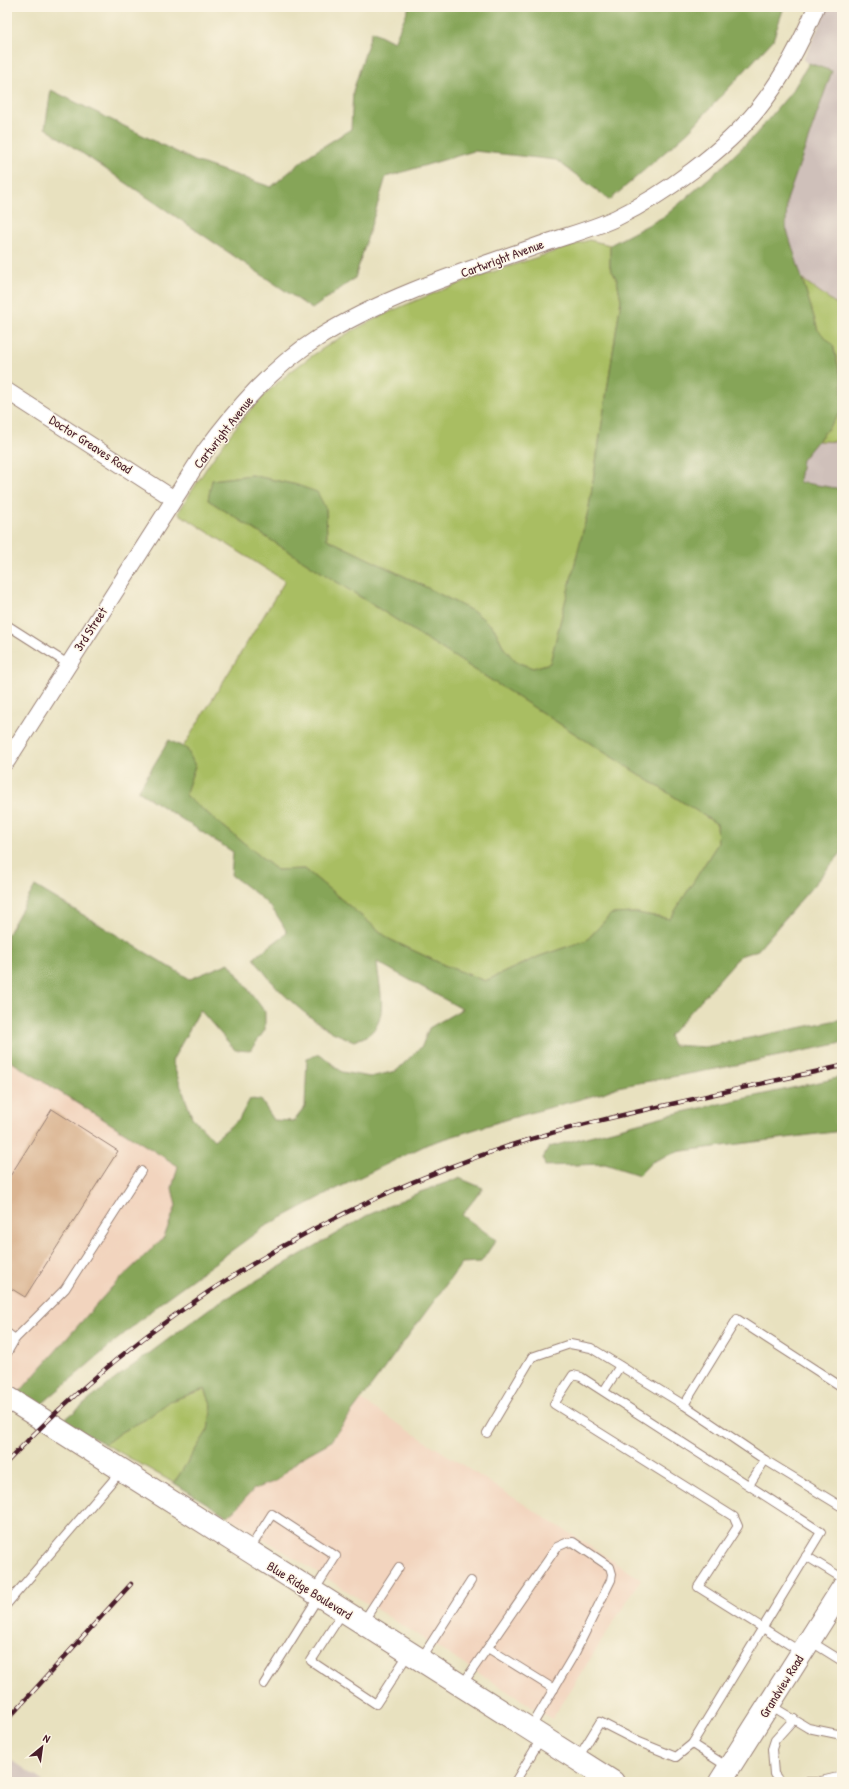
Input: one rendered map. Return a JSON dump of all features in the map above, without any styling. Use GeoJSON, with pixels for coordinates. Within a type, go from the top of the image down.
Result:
{"type":"FeatureCollection","features":[{"type":"Feature","properties":{"kind":"main road","name":"Blue Ridge Boulevard"},"geometry":{"type":"LineString","coordinates":[[7,1397],[613,1782]]}},
{"type":"Feature","properties":{"kind":"main road","name":"Grandview Road"},"geometry":{"type":"LineString","coordinates":[[724,1775],[842,1589]]}},
{"type":"Feature","properties":{"kind":"street","name":"Cartwright Avenue"},"geometry":{"type":"LineString","coordinates":[[174,499],[205,451],[234,413],[265,380],[289,359],[316,339],[377,305],[495,260],[614,219],[649,201],[689,173],[724,143],[758,110],[784,71],[806,32],[816,7]]}},
{"type":"Feature","properties":{"kind":"street","name":"Doctor Greaves Road"},"geometry":{"type":"LineString","coordinates":[[7,391],[174,499]]}},
{"type":"Feature","properties":{"kind":"street","name":"3rd Street"},"geometry":{"type":"LineString","coordinates":[[7,761],[174,499]]}},
{"type":"Feature","properties":{"kind":"lane"},"geometry":{"type":"LineString","coordinates":[[7,625],[68,664]]}},
{"type":"Feature","properties":{"kind":"lane"},"geometry":{"type":"LineString","coordinates":[[7,1353],[15,1339],[65,1290],[141,1171]]}},
{"type":"Feature","properties":{"kind":"lane"},"geometry":{"type":"LineString","coordinates":[[684,1405],[737,1319],[842,1387]]}},
{"type":"Feature","properties":{"kind":"lane"},"geometry":{"type":"LineString","coordinates":[[7,1333],[15,1339]]}},
{"type":"Feature","properties":{"kind":"lane"},"geometry":{"type":"LineString","coordinates":[[487,1432],[532,1357],[570,1344],[591,1348],[684,1405],[765,1460],[842,1507]]}},
{"type":"Feature","properties":{"kind":"lane"},"geometry":{"type":"LineString","coordinates":[[604,1391],[620,1366]]}},
{"type":"Feature","properties":{"kind":"lane"},"geometry":{"type":"LineString","coordinates":[[577,1759],[600,1722],[639,1742],[676,1757],[692,1744],[762,1627],[821,1532],[604,1391],[581,1377],[573,1375],[554,1404],[734,1517],[738,1526],[698,1587],[762,1627],[842,1661]]}},
{"type":"Feature","properties":{"kind":"lane"},"geometry":{"type":"LineString","coordinates":[[749,1485],[765,1460]]}},
{"type":"Feature","properties":{"kind":"lane"},"geometry":{"type":"LineString","coordinates":[[7,1604],[122,1470]]}},
{"type":"Feature","properties":{"kind":"lane"},"geometry":{"type":"LineString","coordinates":[[249,1551],[272,1514],[336,1556],[264,1684]]}},
{"type":"Feature","properties":{"kind":"lane"},"geometry":{"type":"LineString","coordinates":[[461,1686],[557,1547],[572,1542],[610,1567],[612,1580],[575,1653],[554,1689],[515,1782]]}},
{"type":"Feature","properties":{"kind":"lane"},"geometry":{"type":"LineString","coordinates":[[806,1556],[842,1578]]}},
{"type":"Feature","properties":{"kind":"lane"},"geometry":{"type":"LineString","coordinates":[[362,1623],[399,1567]]}},
{"type":"Feature","properties":{"kind":"lane"},"geometry":{"type":"LineString","coordinates":[[344,1611],[311,1661],[376,1704],[415,1656],[471,1581]]}},
{"type":"Feature","properties":{"kind":"lane"},"geometry":{"type":"LineString","coordinates":[[488,1648],[554,1689]]}},
{"type":"Feature","properties":{"kind":"lane"},"geometry":{"type":"LineString","coordinates":[[769,1704],[808,1728],[842,1735]]}},
{"type":"Feature","properties":{"kind":"lane"},"geometry":{"type":"LineString","coordinates":[[780,1782],[774,1774],[772,1749],[775,1740],[794,1719]]}},
{"type":"Feature","properties":{"kind":"lane"},"geometry":{"type":"LineString","coordinates":[[692,1744],[724,1775]]}},
{"type":"Feature","properties":{"kind":"lane"},"geometry":{"type":"LineString","coordinates":[[801,1782],[817,1782],[842,1776]]}},
{"type":"Feature","properties":{"kind":"shaded area"},"geometry":{"type":"Polygon","coordinates":[[[828,7],[842,7],[842,311],[835,303],[802,279],[786,227],[787,200],[809,63],[803,60],[828,7]]]}},
{"type":"Feature","properties":{"kind":"shaded area"},"geometry":{"type":"Polygon","coordinates":[[[818,441],[842,442],[842,489],[799,482],[802,460],[818,441]]]}},
{"type":"Feature","properties":{"kind":"shaded area"},"geometry":{"type":"Polygon","coordinates":[[[7,1059],[178,1166],[172,1188],[176,1206],[164,1237],[112,1287],[17,1395],[7,1388],[7,1059]]]}},
{"type":"Feature","properties":{"kind":"shaded area"},"geometry":{"type":"Polygon","coordinates":[[[361,1400],[641,1579],[552,1719],[227,1516],[254,1489],[276,1481],[301,1458],[330,1442],[361,1400]]]}},
{"type":"Feature","properties":{"kind":"shaded area"},"geometry":{"type":"Polygon","coordinates":[[[10,1759],[44,1782],[7,1782],[7,1762],[10,1759]]]}},
{"type":"Feature","properties":{"kind":"green space"},"geometry":{"type":"Polygon","coordinates":[[[409,7],[784,7],[773,40],[688,132],[610,200],[556,160],[474,151],[386,177],[355,278],[312,309],[45,128],[51,90],[195,161],[271,187],[311,154],[351,129],[353,91],[372,31],[394,42],[409,7]]]}},
{"type":"Feature","properties":{"kind":"green space"},"geometry":{"type":"Polygon","coordinates":[[[809,63],[832,71],[787,200],[786,227],[818,330],[833,345],[842,381],[842,411],[802,460],[799,482],[842,489],[842,852],[758,950],[740,956],[669,1036],[673,1045],[705,1047],[842,1019],[842,1043],[721,1068],[617,1087],[603,1093],[508,1119],[428,1144],[342,1186],[264,1227],[165,1299],[37,1408],[17,1395],[112,1287],[164,1237],[176,1206],[172,1188],[178,1166],[7,1059],[7,935],[35,886],[190,979],[229,963],[265,1012],[265,1030],[250,1051],[235,1050],[200,1010],[172,1061],[192,1117],[214,1140],[239,1119],[250,1099],[261,1100],[274,1120],[294,1121],[305,1107],[307,1058],[320,1054],[342,1072],[370,1077],[396,1071],[422,1046],[429,1028],[462,1009],[377,962],[382,1001],[381,1011],[375,1028],[363,1038],[354,1041],[332,1032],[305,1013],[286,997],[277,988],[254,958],[287,933],[270,906],[231,875],[233,852],[138,791],[169,740],[187,749],[195,766],[185,795],[277,870],[305,869],[389,939],[444,965],[485,981],[540,956],[587,940],[611,914],[637,913],[670,919],[718,843],[717,824],[208,500],[212,480],[251,475],[297,485],[317,492],[326,509],[327,539],[476,613],[494,628],[504,648],[516,662],[533,668],[550,663],[589,507],[621,300],[617,280],[610,267],[610,245],[665,216],[724,165],[755,135],[793,90],[809,63]]]}},
{"type":"Feature","properties":{"kind":"green space"},"geometry":{"type":"Polygon","coordinates":[[[589,240],[610,245],[610,267],[617,280],[621,300],[589,507],[550,663],[533,668],[516,662],[504,648],[494,628],[476,613],[327,539],[326,509],[297,485],[251,475],[212,480],[208,500],[717,824],[718,843],[670,919],[637,913],[611,914],[587,940],[540,956],[485,981],[444,965],[389,939],[305,869],[277,870],[185,795],[195,766],[187,749],[183,747],[285,581],[178,513],[210,462],[234,429],[260,399],[309,358],[346,335],[384,315],[424,297],[507,267],[589,240]]]}},
{"type":"Feature","properties":{"kind":"green space"},"geometry":{"type":"Polygon","coordinates":[[[802,279],[835,303],[842,311],[842,381],[833,345],[818,330],[802,279]]]}},
{"type":"Feature","properties":{"kind":"green space"},"geometry":{"type":"Polygon","coordinates":[[[842,411],[842,442],[818,441],[842,411]]]}},
{"type":"Feature","properties":{"kind":"green space"},"geometry":{"type":"Polygon","coordinates":[[[842,1077],[842,1131],[675,1152],[652,1162],[639,1175],[605,1164],[545,1166],[543,1158],[549,1147],[664,1116],[842,1077]]]}},
{"type":"Feature","properties":{"kind":"green space"},"geometry":{"type":"Polygon","coordinates":[[[459,1178],[483,1188],[462,1215],[496,1240],[481,1262],[462,1263],[330,1442],[301,1458],[276,1481],[254,1489],[235,1510],[227,1516],[174,1483],[208,1430],[212,1406],[205,1389],[170,1401],[146,1419],[121,1432],[105,1444],[63,1421],[119,1376],[210,1308],[366,1216],[420,1192],[459,1178]]]}},
{"type":"Feature","properties":{"kind":"green space"},"geometry":{"type":"Polygon","coordinates":[[[205,1389],[212,1406],[208,1430],[174,1483],[105,1444],[121,1432],[146,1419],[170,1401],[205,1389]]]}},
{"type":"Feature","properties":{"kind":"building"},"geometry":{"type":"Polygon","coordinates":[[[52,1109],[118,1151],[25,1297],[7,1286],[7,1181],[52,1109]]]}},
{"type":"Feature","properties":{"kind":"railway"},"geometry":{"type":"LineString","coordinates":[[7,1462],[60,1409],[117,1359],[178,1313],[241,1271],[306,1233],[374,1199],[444,1169],[515,1144],[555,1132],[636,1112],[842,1066]]}},
{"type":"Feature","properties":{"kind":"railway"},"geometry":{"type":"LineString","coordinates":[[7,1720],[131,1584]]}}]}
